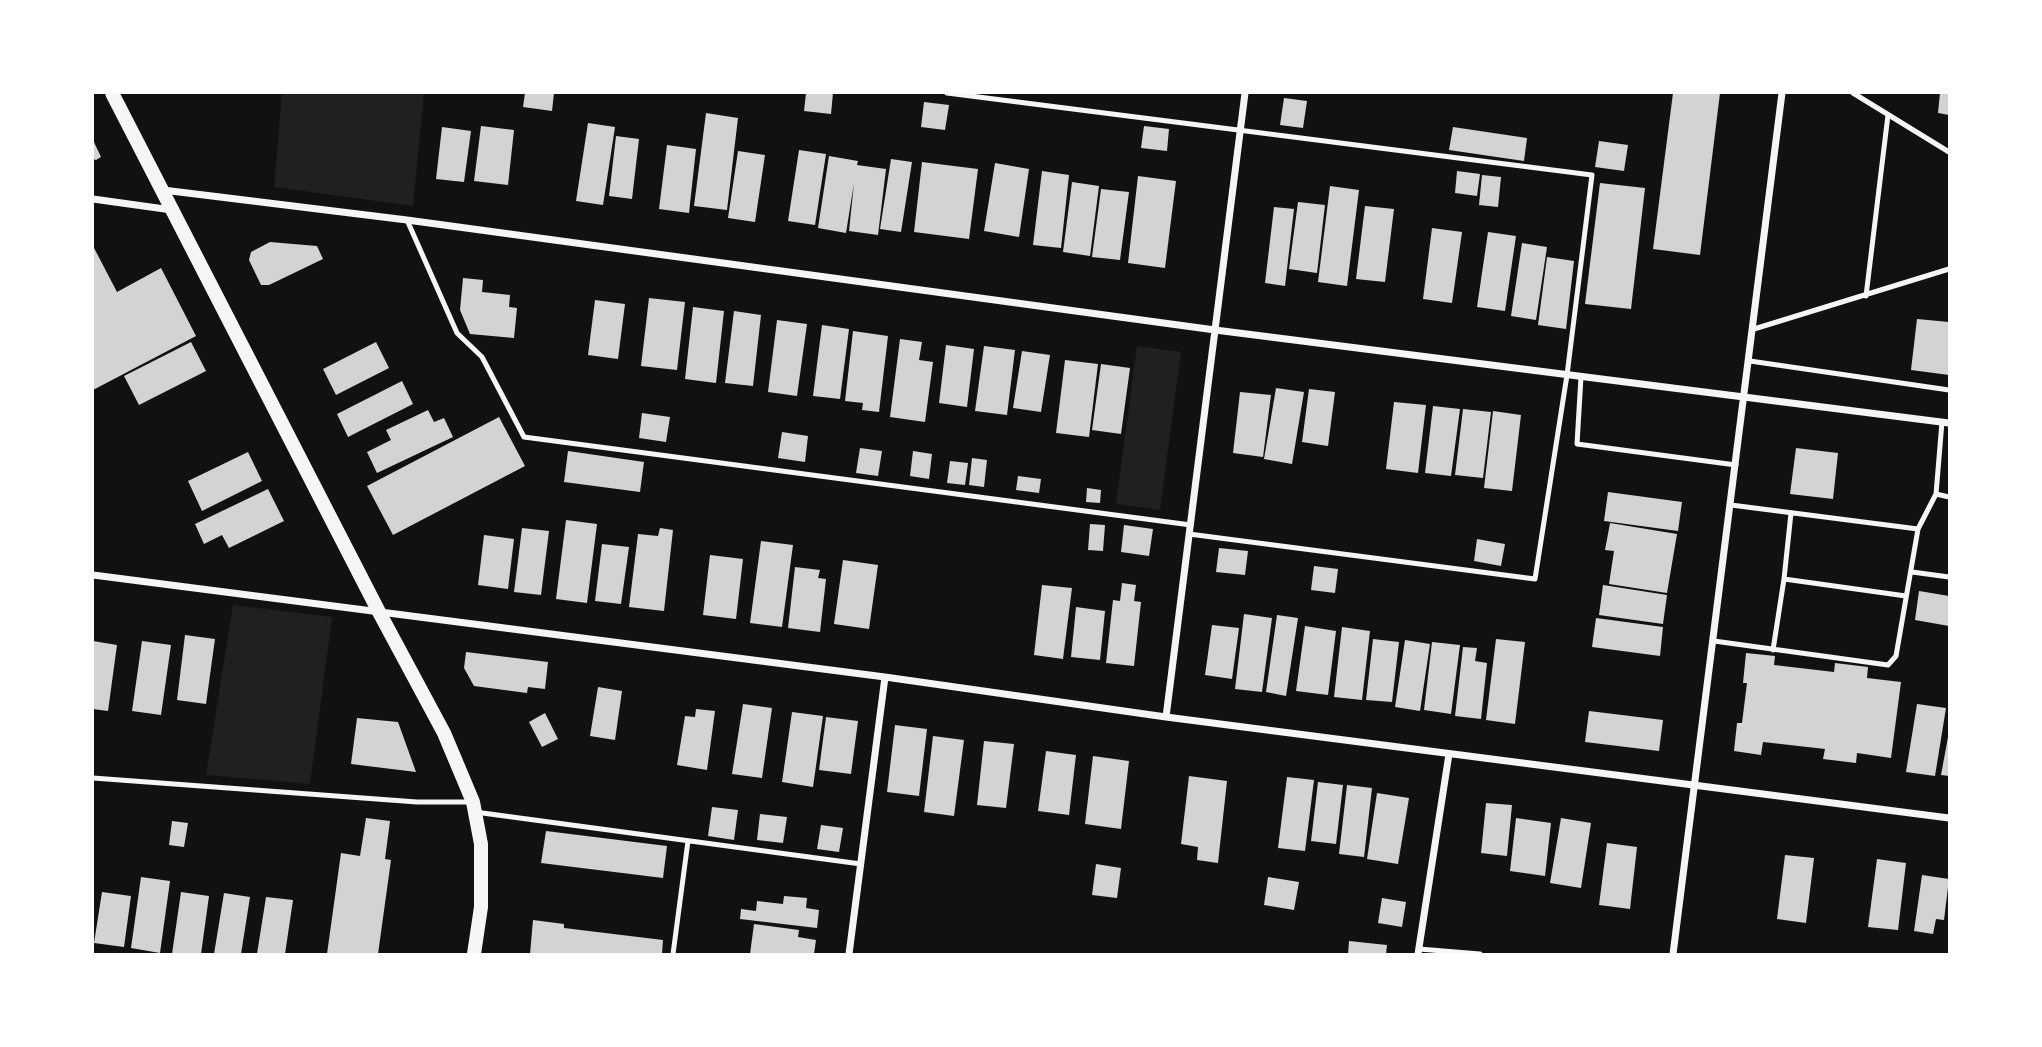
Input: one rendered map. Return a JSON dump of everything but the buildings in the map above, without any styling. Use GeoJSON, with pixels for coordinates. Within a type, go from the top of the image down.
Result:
{"type":"FeatureCollection","features":[{"type":"Feature","properties":{"kind":"main road"},"geometry":{"type":"LineString","coordinates":[[112,93],[444,733],[474,807],[481,844],[481,907],[474,954]]}},
{"type":"Feature","properties":{"kind":"street"},"geometry":{"type":"LineString","coordinates":[[1166,717],[1245,93]]}},
{"type":"Feature","properties":{"kind":"street"},"geometry":{"type":"LineString","coordinates":[[1676,953],[1782,93]]}},
{"type":"Feature","properties":{"kind":"street"},"geometry":{"type":"LineString","coordinates":[[162,190],[407,220],[1215,330],[1946,423]]}},
{"type":"Feature","properties":{"kind":"street"},"geometry":{"type":"LineString","coordinates":[[93,199],[172,210]]}},
{"type":"Feature","properties":{"kind":"street"},"geometry":{"type":"LineString","coordinates":[[93,575],[1949,818]]}},
{"type":"Feature","properties":{"kind":"street"},"geometry":{"type":"LineString","coordinates":[[849,954],[885,677]]}},
{"type":"Feature","properties":{"kind":"street"},"geometry":{"type":"LineString","coordinates":[[1418,952],[1449,754]]}},
{"type":"Feature","properties":{"kind":"lane"},"geometry":{"type":"LineString","coordinates":[[947,93],[1592,175],[1567,375],[1535,579],[1189,534]]}},
{"type":"Feature","properties":{"kind":"lane"},"geometry":{"type":"LineString","coordinates":[[1853,93],[1949,152]]}},
{"type":"Feature","properties":{"kind":"lane"},"geometry":{"type":"LineString","coordinates":[[1866,296],[1888,114]]}},
{"type":"Feature","properties":{"kind":"lane"},"geometry":{"type":"LineString","coordinates":[[407,220],[457,333],[482,357],[524,436],[1191,525]]}},
{"type":"Feature","properties":{"kind":"lane"},"geometry":{"type":"LineString","coordinates":[[1754,329],[1949,269]]}},
{"type":"Feature","properties":{"kind":"lane"},"geometry":{"type":"LineString","coordinates":[[1749,361],[1949,390]]}},
{"type":"Feature","properties":{"kind":"lane"},"geometry":{"type":"LineString","coordinates":[[1581,377],[1577,444],[1736,465]]}},
{"type":"Feature","properties":{"kind":"lane"},"geometry":{"type":"LineString","coordinates":[[1714,641],[1888,665],[1896,656],[1919,529],[1936,494],[1946,423]]}},
{"type":"Feature","properties":{"kind":"lane"},"geometry":{"type":"LineString","coordinates":[[1936,494],[1949,496]]}},
{"type":"Feature","properties":{"kind":"lane"},"geometry":{"type":"LineString","coordinates":[[1731,505],[1919,529]]}},
{"type":"Feature","properties":{"kind":"lane"},"geometry":{"type":"LineString","coordinates":[[1773,650],[1791,513]]}},
{"type":"Feature","properties":{"kind":"lane"},"geometry":{"type":"LineString","coordinates":[[1912,572],[1949,577]]}},
{"type":"Feature","properties":{"kind":"lane"},"geometry":{"type":"LineString","coordinates":[[1784,579],[1906,596]]}},
{"type":"Feature","properties":{"kind":"lane"},"geometry":{"type":"LineString","coordinates":[[93,778],[474,807],[688,841],[861,864]]}},
{"type":"Feature","properties":{"kind":"lane"},"geometry":{"type":"LineString","coordinates":[[673,954],[688,841]]}},
{"type":"Feature","properties":{"kind":"lane"},"geometry":{"type":"LineString","coordinates":[[1418,952],[1480,954]]}},
{"type":"Feature","properties":{"kind":"shaded area"},"geometry":{"type":"Polygon","coordinates":[[[282,93],[424,93],[413,206],[274,187],[282,93]]]}},
{"type":"Feature","properties":{"kind":"shaded area"},"geometry":{"type":"Polygon","coordinates":[[[1137,346],[1181,352],[1160,510],[1116,504],[1137,346]]]}},
{"type":"Feature","properties":{"kind":"shaded area"},"geometry":{"type":"Polygon","coordinates":[[[233,605],[332,617],[310,784],[206,775],[233,605]]]}}]}
